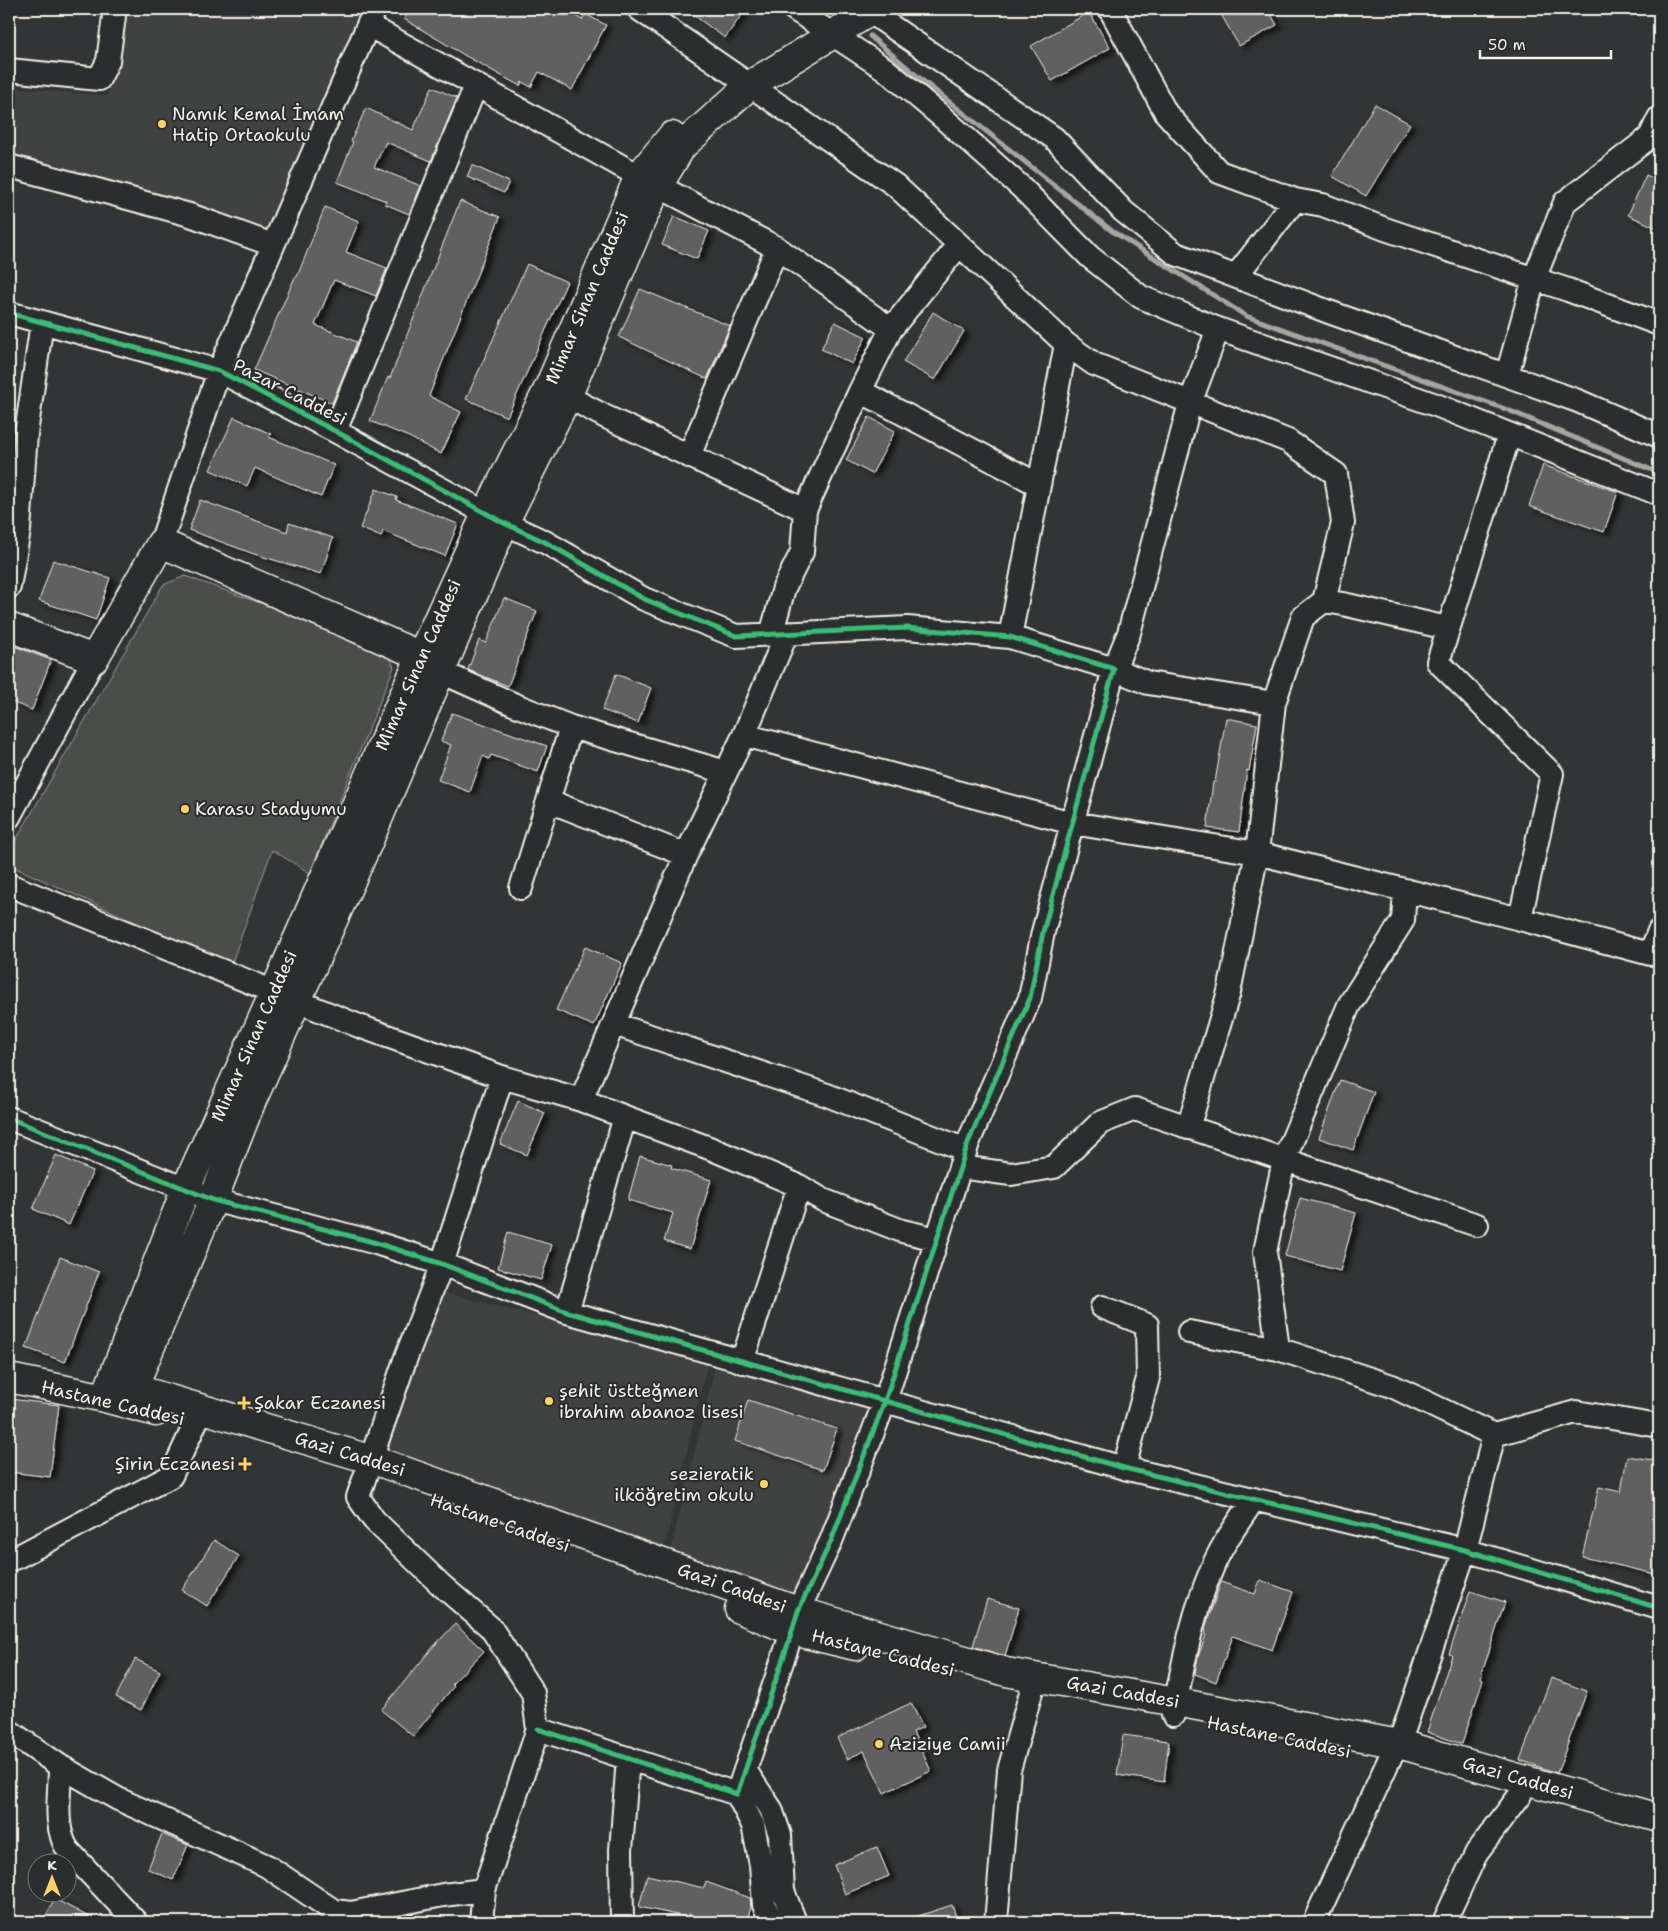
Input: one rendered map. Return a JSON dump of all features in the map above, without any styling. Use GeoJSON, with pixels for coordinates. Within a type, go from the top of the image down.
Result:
{"type":"FeatureCollection","features":[{"type":"Feature","properties":{"kind":"main road","name":"Mimar Sinan Caddesi"},"geometry":{"type":"LineString","coordinates":[[105,1398],[186,1188],[285,998],[495,518],[558,392],[666,141],[745,81],[756,62],[819,19],[870,10]]}},
{"type":"Feature","properties":{"kind":"main road"},"geometry":{"type":"LineString","coordinates":[[9,627],[94,659],[161,543],[431,664]]}},
{"type":"Feature","properties":{"kind":"main road","name":"Mimar Sinan Caddesi"},"geometry":{"type":"LineString","coordinates":[[213,1200],[250,1104],[285,998]]}},
{"type":"Feature","properties":{"kind":"main road"},"geometry":{"type":"LineString","coordinates":[[132,1388],[213,1200]]}},
{"type":"Feature","properties":{"kind":"main road","name":"Hastane Caddesi"},"geometry":{"type":"LineString","coordinates":[[9,1378],[199,1416],[367,1468],[699,1592],[1032,1689],[1174,1708],[1394,1752],[1520,1795],[1659,1833]]}},
{"type":"Feature","properties":{"kind":"main road"},"geometry":{"type":"LineString","coordinates":[[105,1398],[132,1388],[199,1416]]}},
{"type":"Feature","properties":{"kind":"main road","name":"Gazi Caddesi"},"geometry":{"type":"LineString","coordinates":[[795,1621],[1006,1672],[1174,1708]]}},
{"type":"Feature","properties":{"kind":"main road","name":"Gazi Caddesi"},"geometry":{"type":"LineString","coordinates":[[1394,1752],[1659,1818]]}},
{"type":"Feature","properties":{"kind":"street"},"geometry":{"type":"LineString","coordinates":[[9,70],[99,79],[108,61],[115,9]]}},
{"type":"Feature","properties":{"kind":"street"},"geometry":{"type":"LineString","coordinates":[[640,9],[895,185],[1066,344],[1094,364],[1288,441],[1336,474],[1343,524],[1324,601],[1303,617],[1274,703],[1257,853],[1229,992],[1188,1128]]}},
{"type":"Feature","properties":{"kind":"street"},"geometry":{"type":"LineString","coordinates":[[1110,9],[1166,113],[1218,172],[1296,200],[1323,205],[1385,229],[1534,279],[1659,324]]}},
{"type":"Feature","properties":{"kind":"street"},"geometry":{"type":"LineString","coordinates":[[870,10],[1054,138],[1124,211],[1176,254],[1329,312],[1578,401],[1659,436]]}},
{"type":"Feature","properties":{"kind":"street"},"geometry":{"type":"LineString","coordinates":[[161,543],[218,371],[371,17],[476,85],[648,181],[777,248],[891,328]]}},
{"type":"Feature","properties":{"kind":"street"},"geometry":{"type":"LineString","coordinates":[[819,19],[885,69],[941,116],[1021,187],[1090,256],[1141,297],[1218,328],[1436,405],[1659,494]]}},
{"type":"Feature","properties":{"kind":"street"},"geometry":{"type":"LineString","coordinates":[[335,430],[476,85]]}},
{"type":"Feature","properties":{"kind":"street"},"geometry":{"type":"LineString","coordinates":[[1507,375],[1534,279],[1565,202],[1650,137],[1659,118]]}},
{"type":"Feature","properties":{"kind":"street"},"geometry":{"type":"LineString","coordinates":[[9,166],[190,215],[272,246]]}},
{"type":"Feature","properties":{"kind":"street"},"geometry":{"type":"LineString","coordinates":[[1236,276],[1296,200]]}},
{"type":"Feature","properties":{"kind":"street"},"geometry":{"type":"LineString","coordinates":[[580,1100],[686,855],[744,735],[778,635],[784,588],[802,552],[805,510],[891,328],[959,245]]}},
{"type":"Feature","properties":{"kind":"street"},"geometry":{"type":"LineString","coordinates":[[689,456],[777,248]]}},
{"type":"Feature","properties":{"kind":"street","name":"Pazar Caddesi"},"geometry":{"type":"LineString","coordinates":[[9,313],[218,371],[335,430],[495,518],[545,542],[644,599],[736,636],[907,628],[1010,637],[1114,669],[1148,683],[1274,703]]}},
{"type":"Feature","properties":{"kind":"street"},"geometry":{"type":"LineString","coordinates":[[9,587],[19,530],[15,505],[18,432],[42,322]]}},
{"type":"Feature","properties":{"kind":"street"},"geometry":{"type":"LineString","coordinates":[[737,1794],[795,1621],[830,1541],[885,1401],[963,1159],[1030,998],[1043,932],[1114,669],[1129,633],[1190,403],[1218,328]]}},
{"type":"Feature","properties":{"kind":"street"},"geometry":{"type":"LineString","coordinates":[[1010,637],[1066,344]]}},
{"type":"Feature","properties":{"kind":"street"},"geometry":{"type":"LineString","coordinates":[[860,391],[1039,485]]}},
{"type":"Feature","properties":{"kind":"street"},"geometry":{"type":"LineString","coordinates":[[558,392],[606,417],[805,510]]}},
{"type":"Feature","properties":{"kind":"street"},"geometry":{"type":"LineString","coordinates":[[1509,435],[1447,628],[1438,662],[1552,774],[1520,919]]}},
{"type":"Feature","properties":{"kind":"street"},"geometry":{"type":"LineString","coordinates":[[1324,601],[1447,628]]}},
{"type":"Feature","properties":{"kind":"street"},"geometry":{"type":"LineString","coordinates":[[9,817],[94,659]]}},
{"type":"Feature","properties":{"kind":"street"},"geometry":{"type":"LineString","coordinates":[[431,664],[514,704],[571,727],[726,772]]}},
{"type":"Feature","properties":{"kind":"street"},"geometry":{"type":"LineString","coordinates":[[521,888],[571,727]]}},
{"type":"Feature","properties":{"kind":"street"},"geometry":{"type":"LineString","coordinates":[[744,735],[1072,823],[1257,853],[1520,919],[1650,954],[1659,930]]}},
{"type":"Feature","properties":{"kind":"street"},"geometry":{"type":"LineString","coordinates":[[548,801],[686,855]]}},
{"type":"Feature","properties":{"kind":"street"},"geometry":{"type":"LineString","coordinates":[[9,884],[285,998],[502,1077],[580,1100],[712,1149],[799,1186],[823,1200],[902,1231],[937,1239]]}},
{"type":"Feature","properties":{"kind":"street"},"geometry":{"type":"LineString","coordinates":[[1278,1349],[1265,1252],[1284,1160],[1349,1005],[1403,920],[1405,890]]}},
{"type":"Feature","properties":{"kind":"street"},"geometry":{"type":"LineString","coordinates":[[614,1024],[827,1095],[963,1159],[1012,1174],[1054,1167],[1100,1123],[1135,1110],[1477,1225]]}},
{"type":"Feature","properties":{"kind":"street"},"geometry":{"type":"LineString","coordinates":[[481,1922],[484,1890],[538,1729],[533,1693],[491,1628],[440,1584],[374,1520],[358,1497],[442,1264],[502,1077]]}},
{"type":"Feature","properties":{"kind":"street"},"geometry":{"type":"LineString","coordinates":[[567,1312],[625,1117]]}},
{"type":"Feature","properties":{"kind":"street"},"geometry":{"type":"LineString","coordinates":[[9,1118],[213,1200],[373,1242],[442,1264],[567,1312],[1124,1468],[1465,1550],[1659,1608]]}},
{"type":"Feature","properties":{"kind":"street"},"geometry":{"type":"LineString","coordinates":[[742,1362],[799,1186]]}},
{"type":"Feature","properties":{"kind":"street"},"geometry":{"type":"LineString","coordinates":[[1102,1307],[1147,1325],[1148,1378],[1124,1468]]}},
{"type":"Feature","properties":{"kind":"street"},"geometry":{"type":"LineString","coordinates":[[1189,1332],[1278,1349],[1392,1386],[1494,1435],[1576,1412],[1659,1426]]}},
{"type":"Feature","properties":{"kind":"street"},"geometry":{"type":"LineString","coordinates":[[9,1560],[171,1476],[199,1416]]}},
{"type":"Feature","properties":{"kind":"street"},"geometry":{"type":"LineString","coordinates":[[1314,1922],[1394,1752],[1465,1550],[1494,1435]]}},
{"type":"Feature","properties":{"kind":"street"},"geometry":{"type":"LineString","coordinates":[[1174,1708],[1193,1619],[1211,1569],[1254,1499]]}},
{"type":"Feature","properties":{"kind":"street"},"geometry":{"type":"LineString","coordinates":[[996,1922],[1009,1770],[1032,1689]]}},
{"type":"Feature","properties":{"kind":"street"},"geometry":{"type":"LineString","coordinates":[[538,1729],[737,1794],[753,1825],[761,1865],[764,1905],[772,1922]]}},
{"type":"Feature","properties":{"kind":"street"},"geometry":{"type":"LineString","coordinates":[[9,1731],[60,1766],[118,1799],[267,1866],[331,1916],[443,1895],[484,1890]]}},
{"type":"Feature","properties":{"kind":"street"},"geometry":{"type":"LineString","coordinates":[[622,1922],[621,1850],[628,1758]]}},
{"type":"Feature","properties":{"kind":"street"},"geometry":{"type":"LineString","coordinates":[[60,1766],[59,1826],[62,1840],[68,1850],[136,1922]]}},
{"type":"Feature","properties":{"kind":"street"},"geometry":{"type":"LineString","coordinates":[[745,1770],[771,1809],[780,1835],[783,1891],[795,1922]]}},
{"type":"Feature","properties":{"kind":"street"},"geometry":{"type":"LineString","coordinates":[[1444,1922],[1477,1852],[1520,1795]]}},
{"type":"Feature","properties":{"kind":"shaded area","name":"Namık Kemal İmam Hatip Ortaokulu"},"geometry":{"type":"Polygon","coordinates":[[[130,9],[366,9],[271,229],[12,156],[9,153],[9,87],[107,96],[130,9]]]}},
{"type":"Feature","properties":{"kind":"shaded area","name":"Karasu Stadyumu"},"geometry":{"type":"Polygon","coordinates":[[[185,576],[385,648],[394,667],[310,873],[272,850],[231,965],[9,865],[9,852],[163,585],[185,576]]]}},
{"type":"Feature","properties":{"kind":"shaded area","name":"şehit üstteğmen ibrahim abanoz lisesi"},"geometry":{"type":"Polygon","coordinates":[[[446,1293],[708,1360],[664,1549],[390,1452],[385,1441],[433,1304],[446,1293]]]}},
{"type":"Feature","properties":{"kind":"shaded area","name":"sezieratik ilköğretim okulu"},"geometry":{"type":"Polygon","coordinates":[[[715,1368],[873,1406],[792,1604],[668,1561],[715,1368]]]}},
{"type":"Feature","properties":{"kind":"building"},"geometry":{"type":"Polygon","coordinates":[[[411,9],[566,9],[582,20],[585,14],[606,25],[572,90],[539,72],[531,87],[522,82],[520,86],[404,19],[411,9]]]}},
{"type":"Feature","properties":{"kind":"building"},"geometry":{"type":"Polygon","coordinates":[[[685,9],[746,9],[725,38],[685,9]]]}},
{"type":"Feature","properties":{"kind":"building"},"geometry":{"type":"Polygon","coordinates":[[[1218,9],[1268,9],[1277,25],[1239,46],[1218,9]]]}},
{"type":"Feature","properties":{"kind":"building"},"geometry":{"type":"Polygon","coordinates":[[[1089,12],[1110,48],[1052,81],[1031,46],[1089,12]]]}},
{"type":"Feature","properties":{"kind":"building"},"geometry":{"type":"Polygon","coordinates":[[[432,87],[457,98],[431,161],[386,142],[374,167],[421,186],[409,214],[385,204],[386,201],[337,182],[353,142],[351,141],[366,108],[413,130],[432,87]]]}},
{"type":"Feature","properties":{"kind":"building"},"geometry":{"type":"Polygon","coordinates":[[[1375,104],[1410,124],[1366,196],[1332,176],[1375,104]]]}},
{"type":"Feature","properties":{"kind":"building"},"geometry":{"type":"Polygon","coordinates":[[[472,165],[509,182],[504,193],[467,177],[472,165]]]}},
{"type":"Feature","properties":{"kind":"building"},"geometry":{"type":"Polygon","coordinates":[[[1646,175],[1659,181],[1659,229],[1628,215],[1646,175]]]}},
{"type":"Feature","properties":{"kind":"building"},"geometry":{"type":"Polygon","coordinates":[[[460,201],[500,217],[429,396],[461,412],[441,454],[409,437],[370,421],[388,377],[390,378],[460,201]]]}},
{"type":"Feature","properties":{"kind":"building"},"geometry":{"type":"Polygon","coordinates":[[[325,207],[359,221],[346,252],[387,268],[376,296],[334,280],[315,325],[357,342],[332,403],[254,370],[295,277],[297,277],[325,207]]]}},
{"type":"Feature","properties":{"kind":"building"},"geometry":{"type":"Polygon","coordinates":[[[674,216],[709,231],[697,259],[662,245],[674,216]]]}},
{"type":"Feature","properties":{"kind":"building"},"geometry":{"type":"Polygon","coordinates":[[[527,264],[567,282],[507,417],[466,399],[527,264]]]}},
{"type":"Feature","properties":{"kind":"building"},"geometry":{"type":"Polygon","coordinates":[[[640,289],[730,326],[707,379],[619,337],[640,289]]]}},
{"type":"Feature","properties":{"kind":"building"},"geometry":{"type":"Polygon","coordinates":[[[933,312],[964,331],[935,380],[903,362],[933,312]]]}},
{"type":"Feature","properties":{"kind":"building"},"geometry":{"type":"Polygon","coordinates":[[[835,322],[866,337],[852,364],[821,349],[835,322]]]}},
{"type":"Feature","properties":{"kind":"building"},"geometry":{"type":"Polygon","coordinates":[[[234,417],[271,434],[269,437],[334,465],[321,497],[255,468],[247,486],[210,470],[234,417]]]}},
{"type":"Feature","properties":{"kind":"building"},"geometry":{"type":"Polygon","coordinates":[[[869,417],[895,431],[872,474],[846,460],[869,417]]]}},
{"type":"Feature","properties":{"kind":"building"},"geometry":{"type":"Polygon","coordinates":[[[1543,465],[1618,492],[1604,532],[1529,506],[1543,465]]]}},
{"type":"Feature","properties":{"kind":"building"},"geometry":{"type":"Polygon","coordinates":[[[376,489],[397,497],[396,500],[458,524],[445,556],[383,531],[381,537],[360,528],[376,489]]]}},
{"type":"Feature","properties":{"kind":"building"},"geometry":{"type":"Polygon","coordinates":[[[200,500],[287,532],[289,523],[333,538],[321,574],[254,554],[189,530],[200,500]]]}},
{"type":"Feature","properties":{"kind":"building"},"geometry":{"type":"Polygon","coordinates":[[[53,560],[110,578],[96,620],[39,601],[53,560]]]}},
{"type":"Feature","properties":{"kind":"building"},"geometry":{"type":"Polygon","coordinates":[[[504,598],[537,611],[508,686],[468,670],[479,640],[486,643],[504,598]]]}},
{"type":"Feature","properties":{"kind":"building"},"geometry":{"type":"Polygon","coordinates":[[[9,644],[51,660],[32,710],[9,701],[9,644]]]}},
{"type":"Feature","properties":{"kind":"building"},"geometry":{"type":"Polygon","coordinates":[[[616,674],[651,688],[638,723],[602,710],[616,674]]]}},
{"type":"Feature","properties":{"kind":"building"},"geometry":{"type":"Polygon","coordinates":[[[452,713],[547,746],[538,772],[491,755],[489,759],[483,756],[470,792],[438,780],[451,745],[441,741],[452,713]]]}},
{"type":"Feature","properties":{"kind":"building"},"geometry":{"type":"Polygon","coordinates":[[[1226,718],[1257,724],[1249,771],[1247,770],[1239,832],[1207,828],[1213,782],[1215,782],[1226,718]]]}},
{"type":"Feature","properties":{"kind":"building"},"geometry":{"type":"Polygon","coordinates":[[[585,947],[622,963],[594,1026],[556,1010],[585,947]]]}},
{"type":"Feature","properties":{"kind":"building"},"geometry":{"type":"Polygon","coordinates":[[[1340,1080],[1374,1092],[1353,1150],[1319,1138],[1340,1080]]]}},
{"type":"Feature","properties":{"kind":"building"},"geometry":{"type":"Polygon","coordinates":[[[518,1101],[545,1113],[527,1155],[500,1144],[518,1101]]]}},
{"type":"Feature","properties":{"kind":"building"},"geometry":{"type":"Polygon","coordinates":[[[56,1155],[93,1171],[69,1225],[33,1209],[56,1155]]]}},
{"type":"Feature","properties":{"kind":"building"},"geometry":{"type":"Polygon","coordinates":[[[640,1156],[672,1165],[671,1168],[711,1180],[690,1249],[664,1241],[673,1213],[628,1200],[640,1156]]]}},
{"type":"Feature","properties":{"kind":"building"},"geometry":{"type":"Polygon","coordinates":[[[1300,1198],[1356,1213],[1340,1271],[1285,1256],[1300,1198]]]}},
{"type":"Feature","properties":{"kind":"building"},"geometry":{"type":"Polygon","coordinates":[[[508,1232],[552,1245],[541,1280],[498,1268],[508,1232]]]}},
{"type":"Feature","properties":{"kind":"building"},"geometry":{"type":"Polygon","coordinates":[[[60,1257],[99,1272],[65,1362],[26,1348],[60,1257]]]}},
{"type":"Feature","properties":{"kind":"building"},"geometry":{"type":"Polygon","coordinates":[[[10,1399],[59,1405],[50,1477],[9,1472],[10,1399]]]}},
{"type":"Feature","properties":{"kind":"building"},"geometry":{"type":"Polygon","coordinates":[[[748,1400],[837,1429],[823,1470],[735,1441],[748,1400]]]}},
{"type":"Feature","properties":{"kind":"building"},"geometry":{"type":"Polygon","coordinates":[[[1627,1456],[1659,1461],[1659,1575],[1582,1557],[1599,1487],[1621,1492],[1627,1456]]]}},
{"type":"Feature","properties":{"kind":"building"},"geometry":{"type":"Polygon","coordinates":[[[214,1540],[239,1556],[207,1606],[182,1590],[214,1540]]]}},
{"type":"Feature","properties":{"kind":"building"},"geometry":{"type":"Polygon","coordinates":[[[1260,1580],[1293,1592],[1272,1650],[1233,1636],[1216,1682],[1195,1674],[1198,1657],[1206,1635],[1205,1628],[1221,1582],[1255,1594],[1260,1580]]]}},
{"type":"Feature","properties":{"kind":"building"},"geometry":{"type":"Polygon","coordinates":[[[1470,1591],[1505,1602],[1480,1679],[1483,1680],[1462,1744],[1427,1732],[1452,1655],[1449,1654],[1470,1591]]]}},
{"type":"Feature","properties":{"kind":"building"},"geometry":{"type":"Polygon","coordinates":[[[987,1599],[1019,1608],[1005,1656],[973,1646],[987,1599]]]}},
{"type":"Feature","properties":{"kind":"building"},"geometry":{"type":"Polygon","coordinates":[[[455,1624],[484,1651],[452,1684],[454,1686],[413,1736],[381,1710],[433,1647],[455,1624]]]}},
{"type":"Feature","properties":{"kind":"building"},"geometry":{"type":"Polygon","coordinates":[[[135,1659],[160,1671],[141,1710],[116,1697],[135,1659]]]}},
{"type":"Feature","properties":{"kind":"building"},"geometry":{"type":"Polygon","coordinates":[[[1551,1678],[1587,1691],[1557,1773],[1520,1760],[1551,1678]]]}},
{"type":"Feature","properties":{"kind":"building","name":"Aziziye Camii"},"geometry":{"type":"Polygon","coordinates":[[[911,1703],[923,1727],[913,1732],[931,1771],[884,1793],[864,1751],[847,1759],[837,1738],[911,1703]]]}},
{"type":"Feature","properties":{"kind":"building"},"geometry":{"type":"Polygon","coordinates":[[[1123,1735],[1169,1741],[1164,1782],[1117,1775],[1123,1735]]]}},
{"type":"Feature","properties":{"kind":"building"},"geometry":{"type":"Polygon","coordinates":[[[162,1834],[188,1845],[173,1880],[148,1869],[162,1834]]]}},
{"type":"Feature","properties":{"kind":"building"},"geometry":{"type":"Polygon","coordinates":[[[877,1847],[889,1876],[845,1894],[834,1865],[877,1847]]]}},
{"type":"Feature","properties":{"kind":"building"},"geometry":{"type":"Polygon","coordinates":[[[647,1875],[704,1888],[706,1882],[750,1898],[751,1908],[746,1922],[711,1922],[688,1914],[687,1917],[639,1907],[647,1875]]]}},
{"type":"Feature","properties":{"kind":"building"},"geometry":{"type":"Polygon","coordinates":[[[52,1904],[64,1904],[98,1922],[42,1922],[52,1904]]]}},
{"type":"Feature","properties":{"kind":"building"},"geometry":{"type":"Polygon","coordinates":[[[952,1905],[958,1922],[909,1922],[909,1919],[952,1905]]]}},
{"type":"Feature","properties":{"kind":"waterway"},"geometry":{"type":"LineString","coordinates":[[870,36],[923,81],[1112,231],[1246,316],[1508,410],[1659,473]]}},
{"type":"Feature","properties":{"kind":"cycle path"},"geometry":{"type":"LineString","coordinates":[[9,313],[219,371],[335,431],[504,523],[545,542],[644,599],[736,636],[907,628],[1010,637],[1114,669],[1043,932],[1030,998],[968,1143],[885,1401],[831,1541],[798,1611],[737,1794],[538,1729]]}},
{"type":"Feature","properties":{"kind":"cycle path"},"geometry":{"type":"LineString","coordinates":[[9,1118],[213,1200],[373,1242],[442,1264],[567,1312],[1124,1468],[1465,1550],[1659,1608]]}},
{"type":"Feature","properties":{"kind":"place","name":"Namık Kemal İmam Hatip Ortaokulu"},"geometry":{"type":"Point","coordinates":[162,124]}},
{"type":"Feature","properties":{"kind":"place","name":"Karasu Stadyumu"},"geometry":{"type":"Point","coordinates":[185,809]}},
{"type":"Feature","properties":{"kind":"place","name":"şehit üstteğmen ibrahim abanoz lisesi"},"geometry":{"type":"Point","coordinates":[549,1401]}},
{"type":"Feature","properties":{"kind":"place","name":"Şakar Eczanesi"},"geometry":{"type":"Point","coordinates":[244,1403]}},
{"type":"Feature","properties":{"kind":"place","name":"Şirin Eczanesi"},"geometry":{"type":"Point","coordinates":[245,1464]}},
{"type":"Feature","properties":{"kind":"place","name":"sezieratik ilköğretim okulu"},"geometry":{"type":"Point","coordinates":[764,1484]}},
{"type":"Feature","properties":{"kind":"place","name":"Aziziye Camii"},"geometry":{"type":"Point","coordinates":[879,1744]}}]}
